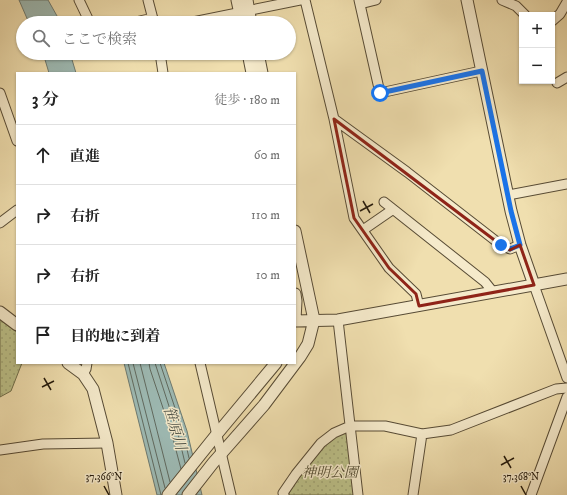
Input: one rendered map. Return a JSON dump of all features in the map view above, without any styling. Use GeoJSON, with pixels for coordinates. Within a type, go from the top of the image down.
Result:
{"type":"FeatureCollection","features":[{"type":"Feature","properties":{"kind":"street"},"geometry":{"type":"LineString","coordinates":[[79,0],[87,16]]}},
{"type":"Feature","properties":{"kind":"street"},"geometry":{"type":"LineString","coordinates":[[148,0],[153,16]]}},
{"type":"Feature","properties":{"kind":"street"},"geometry":{"type":"LineString","coordinates":[[237,0],[244,11]]}},
{"type":"Feature","properties":{"kind":"street"},"geometry":{"type":"LineString","coordinates":[[221,16],[300,0]]}},
{"type":"Feature","properties":{"kind":"street"},"geometry":{"type":"LineString","coordinates":[[305,0],[334,119],[354,218],[389,268],[416,294],[419,306]]}},
{"type":"Feature","properties":{"kind":"street"},"geometry":{"type":"LineString","coordinates":[[376,0],[360,2],[380,93],[482,71]]}},
{"type":"Feature","properties":{"kind":"street"},"geometry":{"type":"LineString","coordinates":[[467,0],[520,245],[567,378]]}},
{"type":"Feature","properties":{"kind":"street"},"geometry":{"type":"LineString","coordinates":[[502,0],[516,6],[522,12]]}},
{"type":"Feature","properties":{"kind":"street"},"geometry":{"type":"LineString","coordinates":[[555,18],[560,14],[567,2]]}},
{"type":"Feature","properties":{"kind":"street"},"geometry":{"type":"LineString","coordinates":[[161,60],[163,72]]}},
{"type":"Feature","properties":{"kind":"street"},"geometry":{"type":"LineString","coordinates":[[249,60],[252,72]]}},
{"type":"Feature","properties":{"kind":"street"},"geometry":{"type":"LineString","coordinates":[[259,60],[262,72]]}},
{"type":"Feature","properties":{"kind":"street"},"geometry":{"type":"LineString","coordinates":[[557,83],[567,77]]}},
{"type":"Feature","properties":{"kind":"street"},"geometry":{"type":"LineString","coordinates":[[0,93],[16,138]]}},
{"type":"Feature","properties":{"kind":"street"},"geometry":{"type":"LineString","coordinates":[[334,119],[407,172],[501,245],[510,249],[520,245]]}},
{"type":"Feature","properties":{"kind":"street"},"geometry":{"type":"LineString","coordinates":[[508,195],[567,184]]}},
{"type":"Feature","properties":{"kind":"street"},"geometry":{"type":"LineString","coordinates":[[384,202],[392,210],[485,282],[493,292]]}},
{"type":"Feature","properties":{"kind":"street"},"geometry":{"type":"LineString","coordinates":[[363,230],[392,210]]}},
{"type":"Feature","properties":{"kind":"street"},"geometry":{"type":"LineString","coordinates":[[0,223],[16,211]]}},
{"type":"Feature","properties":{"kind":"street"},"geometry":{"type":"LineString","coordinates":[[296,236],[314,320],[308,344],[296,362]]}},
{"type":"Feature","properties":{"kind":"street"},"geometry":{"type":"LineString","coordinates":[[296,321],[338,320],[567,279]]}},
{"type":"Feature","properties":{"kind":"street"},"geometry":{"type":"LineString","coordinates":[[0,312],[16,323]]}},
{"type":"Feature","properties":{"kind":"street"},"geometry":{"type":"LineString","coordinates":[[338,320],[358,495]]}},
{"type":"Feature","properties":{"kind":"street"},"geometry":{"type":"LineString","coordinates":[[69,364],[83,374],[93,389],[107,443],[116,495]]}},
{"type":"Feature","properties":{"kind":"street"},"geometry":{"type":"LineString","coordinates":[[83,374],[87,364]]}},
{"type":"Feature","properties":{"kind":"street"},"geometry":{"type":"LineString","coordinates":[[200,364],[214,438],[222,453],[231,495]]}},
{"type":"Feature","properties":{"kind":"street"},"geometry":{"type":"LineString","coordinates":[[168,495],[275,364]]}},
{"type":"Feature","properties":{"kind":"street"},"geometry":{"type":"LineString","coordinates":[[188,495],[213,463],[264,405],[295,364]]}},
{"type":"Feature","properties":{"kind":"street"},"geometry":{"type":"LineString","coordinates":[[284,495],[283,493],[296,474],[321,443],[334,433],[350,426],[385,426],[422,434],[451,430],[556,389],[567,388]]}},
{"type":"Feature","properties":{"kind":"street"},"geometry":{"type":"LineString","coordinates":[[531,495],[567,397]]}},
{"type":"Feature","properties":{"kind":"street"},"geometry":{"type":"LineString","coordinates":[[413,495],[422,434]]}},
{"type":"Feature","properties":{"kind":"street"},"geometry":{"type":"LineString","coordinates":[[0,450],[32,445],[107,443]]}},
{"type":"Feature","properties":{"kind":"highlighted area"},"geometry":{"type":"Polygon","coordinates":[[[334,119],[501,245],[510,250],[520,245],[534,285],[419,306],[416,294],[389,268],[354,218],[334,119]]]}},
{"type":"Feature","properties":{"kind":"green space"},"geometry":{"type":"Polygon","coordinates":[[[0,320],[16,331],[16,364],[22,364],[11,391],[0,397],[0,320]]]}},
{"type":"Feature","properties":{"kind":"green space","name":"神明公園"},"geometry":{"type":"Polygon","coordinates":[[[348,429],[356,495],[289,495],[307,465],[323,445],[348,429]]]}},
{"type":"Feature","properties":{"kind":"water"},"geometry":{"type":"Polygon","coordinates":[[[19,0],[48,0],[57,16],[26,16],[19,0]]]}},
{"type":"Feature","properties":{"kind":"water"},"geometry":{"type":"Polygon","coordinates":[[[45,60],[72,60],[76,72],[49,72],[45,60]]]}},
{"type":"Feature","properties":{"kind":"water","name":"笹原川"},"geometry":{"type":"Polygon","coordinates":[[[124,364],[164,364],[187,431],[202,495],[157,495],[124,364]]]}},
{"type":"Feature","properties":{"kind":"route"},"geometry":{"type":"LineString","coordinates":[[380,93],[482,71],[501,166],[520,245],[510,249],[507,249],[501,245]]}}]}
